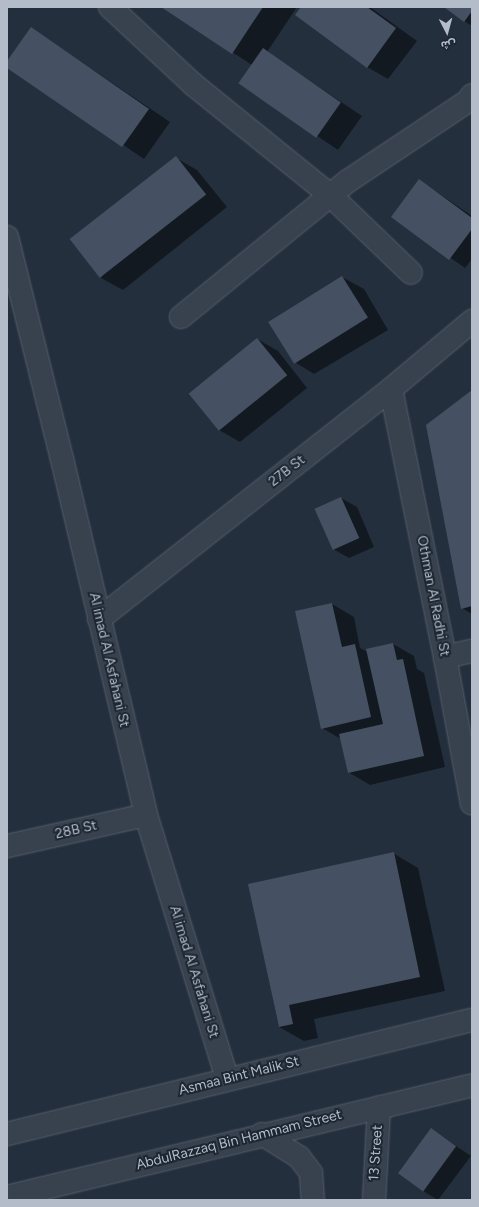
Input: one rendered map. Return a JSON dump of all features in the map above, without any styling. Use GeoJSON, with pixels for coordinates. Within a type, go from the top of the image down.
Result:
{"type":"FeatureCollection","features":[{"type":"Feature","properties":{"kind":"street"},"geometry":{"type":"LineString","coordinates":[[110,7],[194,85],[330,195],[411,273]]}},
{"type":"Feature","properties":{"kind":"street"},"geometry":{"type":"LineString","coordinates":[[181,317],[330,195],[468,101],[472,95]]}},
{"type":"Feature","properties":{"kind":"street","name":"Al imad Al Asfahani St"},"geometry":{"type":"LineString","coordinates":[[8,244],[146,815],[227,1078]]}},
{"type":"Feature","properties":{"kind":"street","name":"27B St"},"geometry":{"type":"LineString","coordinates":[[99,619],[390,389],[472,320]]}},
{"type":"Feature","properties":{"kind":"street","name":"Othman Al Radhi St"},"geometry":{"type":"LineString","coordinates":[[390,389],[445,657],[472,804]]}},
{"type":"Feature","properties":{"kind":"street"},"geometry":{"type":"LineString","coordinates":[[445,657],[472,651]]}},
{"type":"Feature","properties":{"kind":"street","name":"28B St"},"geometry":{"type":"LineString","coordinates":[[7,846],[146,815]]}},
{"type":"Feature","properties":{"kind":"street","name":"Asmaa Bint Malik St"},"geometry":{"type":"LineString","coordinates":[[7,1134],[227,1078],[472,1020]]}},
{"type":"Feature","properties":{"kind":"street","name":"AbdulRazzaq Bin Hammam Street"},"geometry":{"type":"LineString","coordinates":[[7,1197],[262,1134],[472,1085]]}},
{"type":"Feature","properties":{"kind":"street","name":"13 Street"},"geometry":{"type":"LineString","coordinates":[[374,1200],[379,1107]]}},
{"type":"Feature","properties":{"kind":"street"},"geometry":{"type":"LineString","coordinates":[[262,1134],[299,1157],[311,1173],[313,1200]]}},
{"type":"Feature","properties":{"kind":"building"},"geometry":{"type":"Polygon","coordinates":[[[161,7],[263,7],[232,54],[161,7]]]}},
{"type":"Feature","properties":{"kind":"building"},"geometry":{"type":"Polygon","coordinates":[[[301,7],[367,7],[396,28],[367,68],[295,15],[301,7]]]}},
{"type":"Feature","properties":{"kind":"building"},"geometry":{"type":"Polygon","coordinates":[[[444,7],[472,7],[472,11],[464,22],[444,7]]]}},
{"type":"Feature","properties":{"kind":"building"},"geometry":{"type":"Polygon","coordinates":[[[31,27],[149,109],[122,147],[7,68],[7,61],[31,27]]]}},
{"type":"Feature","properties":{"kind":"building"},"geometry":{"type":"Polygon","coordinates":[[[263,48],[341,102],[316,138],[238,83],[263,48]]]}},
{"type":"Feature","properties":{"kind":"building"},"geometry":{"type":"Polygon","coordinates":[[[176,156],[206,195],[100,278],[70,239],[176,156]]]}},
{"type":"Feature","properties":{"kind":"building"},"geometry":{"type":"Polygon","coordinates":[[[419,179],[472,218],[472,229],[449,260],[391,217],[419,179]]]}},
{"type":"Feature","properties":{"kind":"building"},"geometry":{"type":"Polygon","coordinates":[[[342,276],[368,318],[294,364],[268,322],[342,276]]]}},
{"type":"Feature","properties":{"kind":"building"},"geometry":{"type":"Polygon","coordinates":[[[257,338],[287,375],[219,431],[189,393],[257,338]]]}},
{"type":"Feature","properties":{"kind":"building"},"geometry":{"type":"Polygon","coordinates":[[[472,390],[472,606],[461,609],[426,425],[472,390]]]}},
{"type":"Feature","properties":{"kind":"building"},"geometry":{"type":"Polygon","coordinates":[[[341,497],[359,538],[333,550],[315,509],[341,497]]]}},
{"type":"Feature","properties":{"kind":"building"},"geometry":{"type":"Polygon","coordinates":[[[332,603],[342,647],[355,644],[371,717],[321,729],[295,611],[332,603]]]}},
{"type":"Feature","properties":{"kind":"building"},"geometry":{"type":"Polygon","coordinates":[[[393,643],[397,660],[403,659],[424,756],[348,773],[339,734],[383,724],[366,649],[393,643]]]}},
{"type":"Feature","properties":{"kind":"building"},"geometry":{"type":"Polygon","coordinates":[[[394,852],[420,977],[289,1005],[293,1024],[279,1027],[248,884],[394,852]]]}},
{"type":"Feature","properties":{"kind":"building"},"geometry":{"type":"Polygon","coordinates":[[[431,1128],[456,1146],[423,1192],[398,1173],[431,1128]]]}}]}
